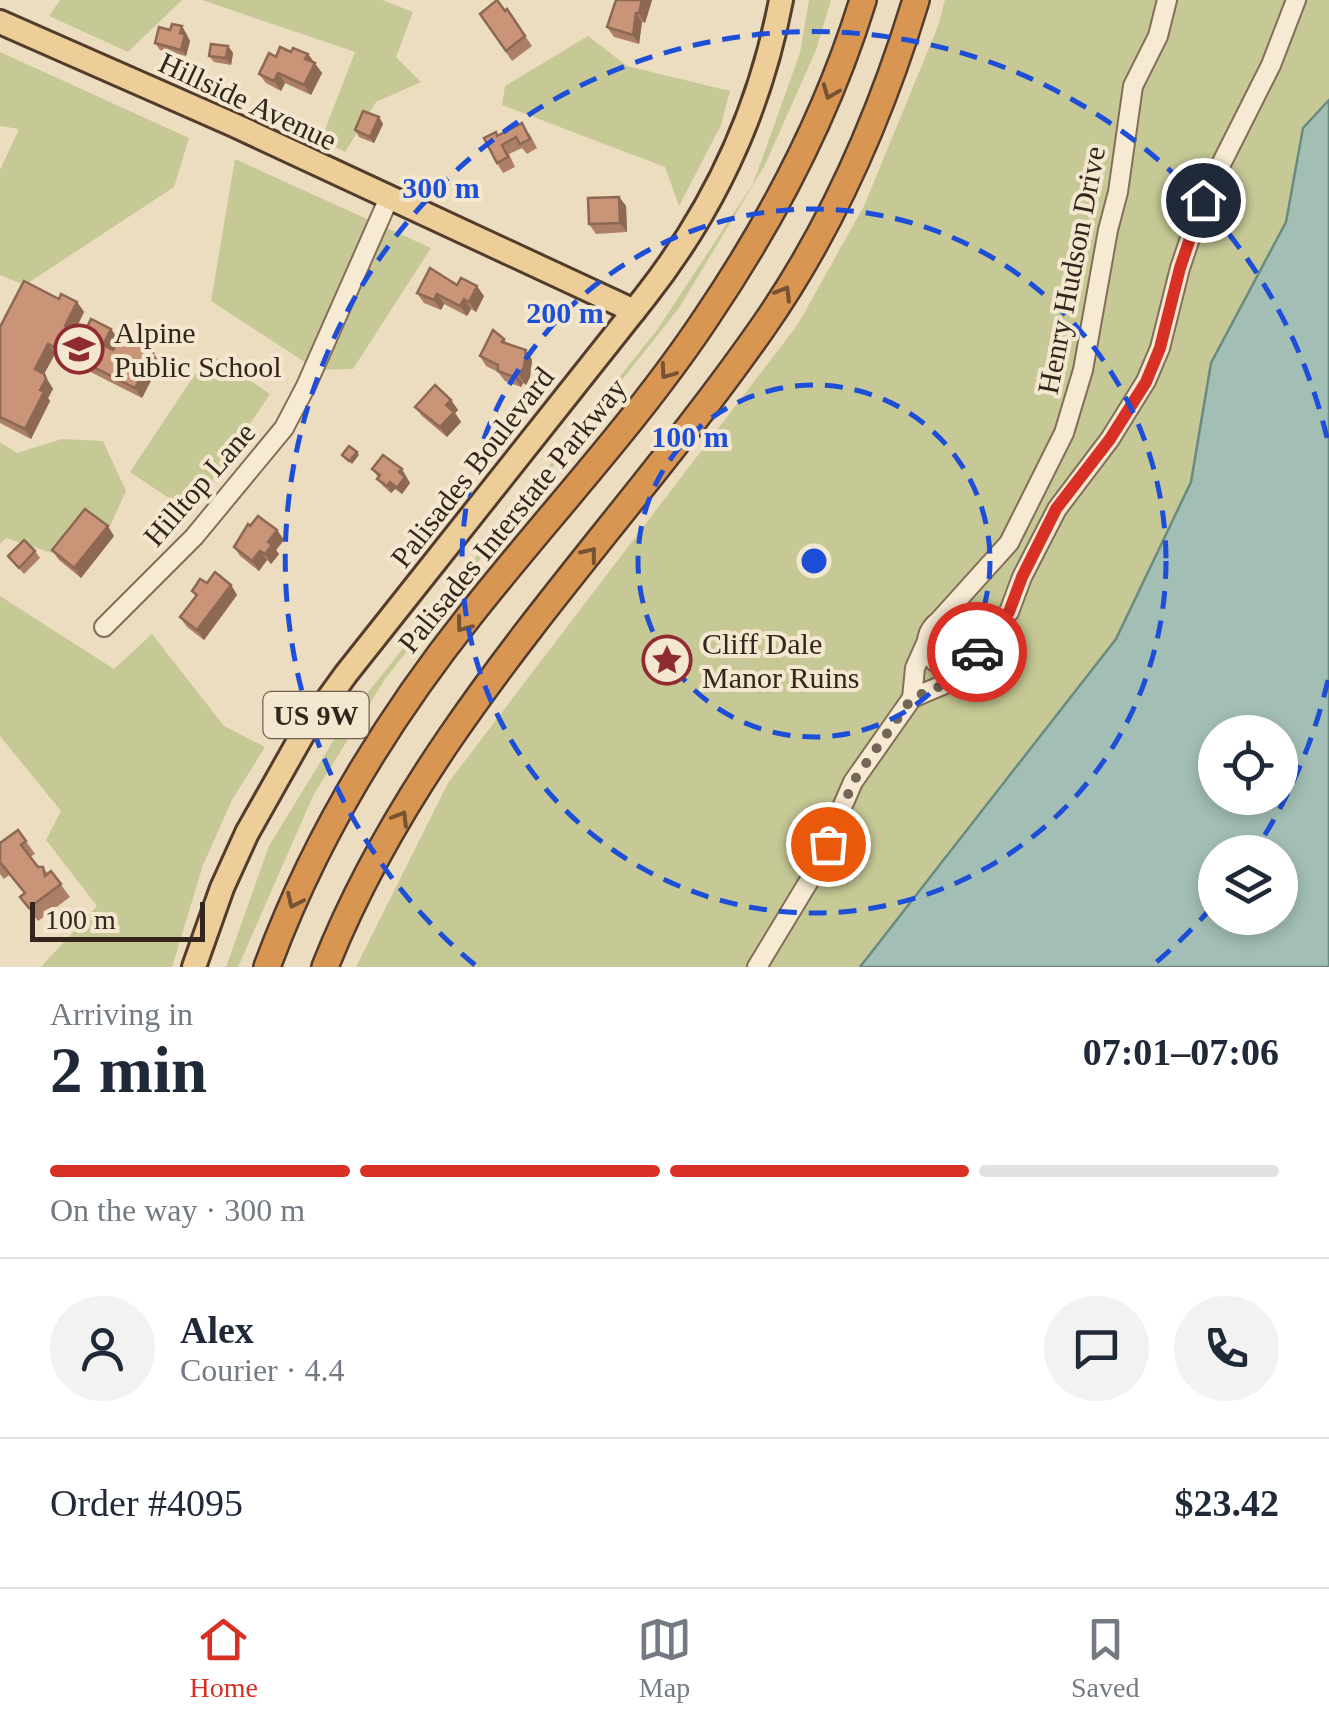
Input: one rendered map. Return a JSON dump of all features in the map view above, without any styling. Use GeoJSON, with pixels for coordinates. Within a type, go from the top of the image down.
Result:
{"type":"FeatureCollection","features":[{"type":"Feature","properties":{"kind":"highway","name":"Palisades Interstate Parkway"},"geometry":{"type":"LineString","coordinates":[[268,967],[318,849],[402,706],[656,386],[706,318],[766,222],[813,134],[863,0]]}},
{"type":"Feature","properties":{"kind":"highway"},"geometry":{"type":"LineString","coordinates":[[325,967],[379,854],[471,706],[695,421],[765,324],[817,239],[864,144],[916,0]]}},
{"type":"Feature","properties":{"kind":"main road","name":"Palisades Boulevard"},"geometry":{"type":"LineString","coordinates":[[194,967],[234,860],[260,806],[304,732],[693,232],[730,164],[759,92],[782,0]]}},
{"type":"Feature","properties":{"kind":"main road","name":"Hillside Avenue"},"geometry":{"type":"LineString","coordinates":[[0,22],[634,311]]}},
{"type":"Feature","properties":{"kind":"street","name":"Henry Hudson Drive"},"geometry":{"type":"LineString","coordinates":[[757,967],[812,876],[853,782],[912,698],[915,668],[932,632],[1018,529],[1069,417],[1083,370],[1118,192],[1134,86],[1158,36],[1167,0]]}},
{"type":"Feature","properties":{"kind":"street"},"geometry":{"type":"LineString","coordinates":[[967,588],[964,598],[971,627],[978,640],[976,656],[954,669],[938,664],[928,650],[932,632],[951,618],[971,627],[993,626],[1009,612],[1056,509],[1110,439],[1146,382],[1160,348],[1180,268],[1203,200],[1271,65],[1296,0]]}},
{"type":"Feature","properties":{"kind":"street"},"geometry":{"type":"LineString","coordinates":[[0,39],[24,32]]}},
{"type":"Feature","properties":{"kind":"street","name":"Hilltop Lane"},"geometry":{"type":"LineString","coordinates":[[104,627],[194,536],[284,428],[388,198]]}},
{"type":"Feature","properties":{"kind":"street","name":"Henry Hudson Drive"},"geometry":{"type":"LineString","coordinates":[[912,698],[950,682],[963,667]]}},
{"type":"Feature","properties":{"kind":"green space"},"geometry":{"type":"Polygon","coordinates":[[[60,0],[182,0],[128,52],[49,16],[60,0]]]}},
{"type":"Feature","properties":{"kind":"green space"},"geometry":{"type":"Polygon","coordinates":[[[202,0],[382,0],[413,12],[396,57],[421,82],[376,102],[345,152],[321,140],[355,52],[202,0]]]}},
{"type":"Feature","properties":{"kind":"green space"},"geometry":{"type":"Polygon","coordinates":[[[809,0],[831,0],[816,50],[765,165],[679,308],[385,679],[313,796],[238,967],[226,967],[269,846],[346,720],[657,330],[753,184],[800,53],[809,0]]]}},
{"type":"Feature","properties":{"kind":"green space"},"geometry":{"type":"Polygon","coordinates":[[[945,0],[1329,0],[1329,100],[1303,128],[1286,222],[1211,363],[1191,482],[1116,639],[860,967],[356,967],[448,783],[798,324],[864,206],[945,0]]]}},
{"type":"Feature","properties":{"kind":"green space"},"geometry":{"type":"Polygon","coordinates":[[[588,36],[627,66],[730,91],[721,125],[679,206],[665,167],[502,105],[505,86],[588,36]]]}},
{"type":"Feature","properties":{"kind":"green space"},"geometry":{"type":"Polygon","coordinates":[[[0,52],[189,138],[174,187],[25,285],[0,275],[0,170],[19,129],[0,126],[0,52]]]}},
{"type":"Feature","properties":{"kind":"green space"},"geometry":{"type":"Polygon","coordinates":[[[235,159],[431,248],[353,369],[317,370],[211,301],[235,159]]]}},
{"type":"Feature","properties":{"kind":"green space"},"geometry":{"type":"Polygon","coordinates":[[[209,353],[270,394],[191,513],[130,472],[209,353]]]}},
{"type":"Feature","properties":{"kind":"green space"},"geometry":{"type":"Polygon","coordinates":[[[62,439],[103,441],[126,491],[110,526],[88,510],[52,553],[6,538],[0,544],[0,442],[17,453],[62,439]]]}},
{"type":"Feature","properties":{"kind":"green space"},"geometry":{"type":"Polygon","coordinates":[[[0,596],[114,669],[152,634],[224,726],[265,747],[232,800],[203,865],[172,967],[41,967],[97,906],[46,840],[61,811],[0,736],[0,596]]]}},
{"type":"Feature","properties":{"kind":"shaded area"},"geometry":{"type":"Polygon","coordinates":[[[1329,100],[1329,967],[860,967],[1116,639],[1191,482],[1211,363],[1286,222],[1303,128],[1329,100]]]}},
{"type":"Feature","properties":{"kind":"building"},"geometry":{"type":"Polygon","coordinates":[[[497,0],[525,36],[506,51],[480,14],[497,0]]]}},
{"type":"Feature","properties":{"kind":"building"},"geometry":{"type":"Polygon","coordinates":[[[616,0],[642,0],[633,35],[607,27],[616,0]]]}},
{"type":"Feature","properties":{"kind":"building"},"geometry":{"type":"Polygon","coordinates":[[[172,24],[182,26],[180,33],[185,34],[181,50],[155,43],[159,27],[170,30],[172,24]]]}},
{"type":"Feature","properties":{"kind":"building"},"geometry":{"type":"Polygon","coordinates":[[[211,44],[228,46],[226,58],[209,56],[211,44]]]}},
{"type":"Feature","properties":{"kind":"building"},"geometry":{"type":"Polygon","coordinates":[[[280,47],[308,54],[305,59],[315,63],[304,85],[278,73],[274,81],[259,74],[269,53],[276,57],[280,47]]]}},
{"type":"Feature","properties":{"kind":"building"},"geometry":{"type":"Polygon","coordinates":[[[363,111],[379,117],[370,137],[355,130],[363,111]]]}},
{"type":"Feature","properties":{"kind":"building"},"geometry":{"type":"Polygon","coordinates":[[[522,123],[530,139],[520,144],[516,137],[502,145],[508,157],[497,163],[484,138],[522,123]]]}},
{"type":"Feature","properties":{"kind":"building"},"geometry":{"type":"Polygon","coordinates":[[[619,197],[620,223],[589,224],[588,198],[619,197]]]}},
{"type":"Feature","properties":{"kind":"building"},"geometry":{"type":"Polygon","coordinates":[[[430,268],[457,285],[461,278],[477,286],[469,302],[464,299],[460,306],[437,294],[434,300],[417,293],[430,268]]]}},
{"type":"Feature","properties":{"kind":"building"},"geometry":{"type":"Polygon","coordinates":[[[24,281],[59,299],[61,294],[77,302],[65,326],[83,335],[91,319],[111,329],[103,345],[113,350],[120,336],[153,353],[135,388],[48,344],[35,369],[46,379],[40,390],[44,392],[25,429],[0,417],[0,327],[24,281]]]}},
{"type":"Feature","properties":{"kind":"building"},"geometry":{"type":"Polygon","coordinates":[[[493,330],[504,339],[502,342],[526,350],[519,375],[498,371],[498,365],[480,356],[493,330]]]}},
{"type":"Feature","properties":{"kind":"building"},"geometry":{"type":"Polygon","coordinates":[[[435,385],[451,400],[446,405],[454,412],[440,427],[415,407],[435,385]]]}},
{"type":"Feature","properties":{"kind":"building"},"geometry":{"type":"Polygon","coordinates":[[[349,446],[357,452],[349,461],[342,455],[349,446]]]}},
{"type":"Feature","properties":{"kind":"building"},"geometry":{"type":"Polygon","coordinates":[[[383,455],[402,469],[399,472],[405,477],[397,488],[377,479],[380,475],[372,469],[383,455]]]}},
{"type":"Feature","properties":{"kind":"building"},"geometry":{"type":"Polygon","coordinates":[[[85,509],[108,526],[74,568],[52,550],[85,509]]]}},
{"type":"Feature","properties":{"kind":"building"},"geometry":{"type":"Polygon","coordinates":[[[258,516],[277,530],[265,554],[260,551],[252,561],[234,547],[248,524],[258,516]]]}},
{"type":"Feature","properties":{"kind":"building"},"geometry":{"type":"Polygon","coordinates":[[[24,540],[35,551],[19,568],[8,556],[24,540]]]}},
{"type":"Feature","properties":{"kind":"building"},"geometry":{"type":"Polygon","coordinates":[[[215,572],[231,585],[197,630],[180,617],[197,595],[192,591],[200,579],[207,583],[215,572]]]}},
{"type":"Feature","properties":{"kind":"building"},"geometry":{"type":"Polygon","coordinates":[[[18,830],[26,841],[21,845],[38,867],[43,867],[45,876],[51,871],[61,884],[29,908],[20,897],[25,893],[0,862],[0,843],[18,830]]]}},
{"type":"Feature","properties":{"kind":"way so far"},"geometry":{"type":"LineString","coordinates":[[828,844],[853,782],[912,698],[950,682],[977,652]]}},
{"type":"Feature","properties":{"kind":"place","name":"Alpine Public School"},"geometry":{"type":"Point","coordinates":[79,349]}},
{"type":"Feature","properties":{"kind":"place","name":"Cliff Dale Manor Ruins"},"geometry":{"type":"Point","coordinates":[667,660]}},
{"type":"Feature","properties":{"kind":"route"},"geometry":{"type":"LineString","coordinates":[[977,652],[976,632],[993,626],[1009,612],[1056,509],[1110,439],[1146,382],[1160,348],[1180,268],[1203,200]]}}]}
